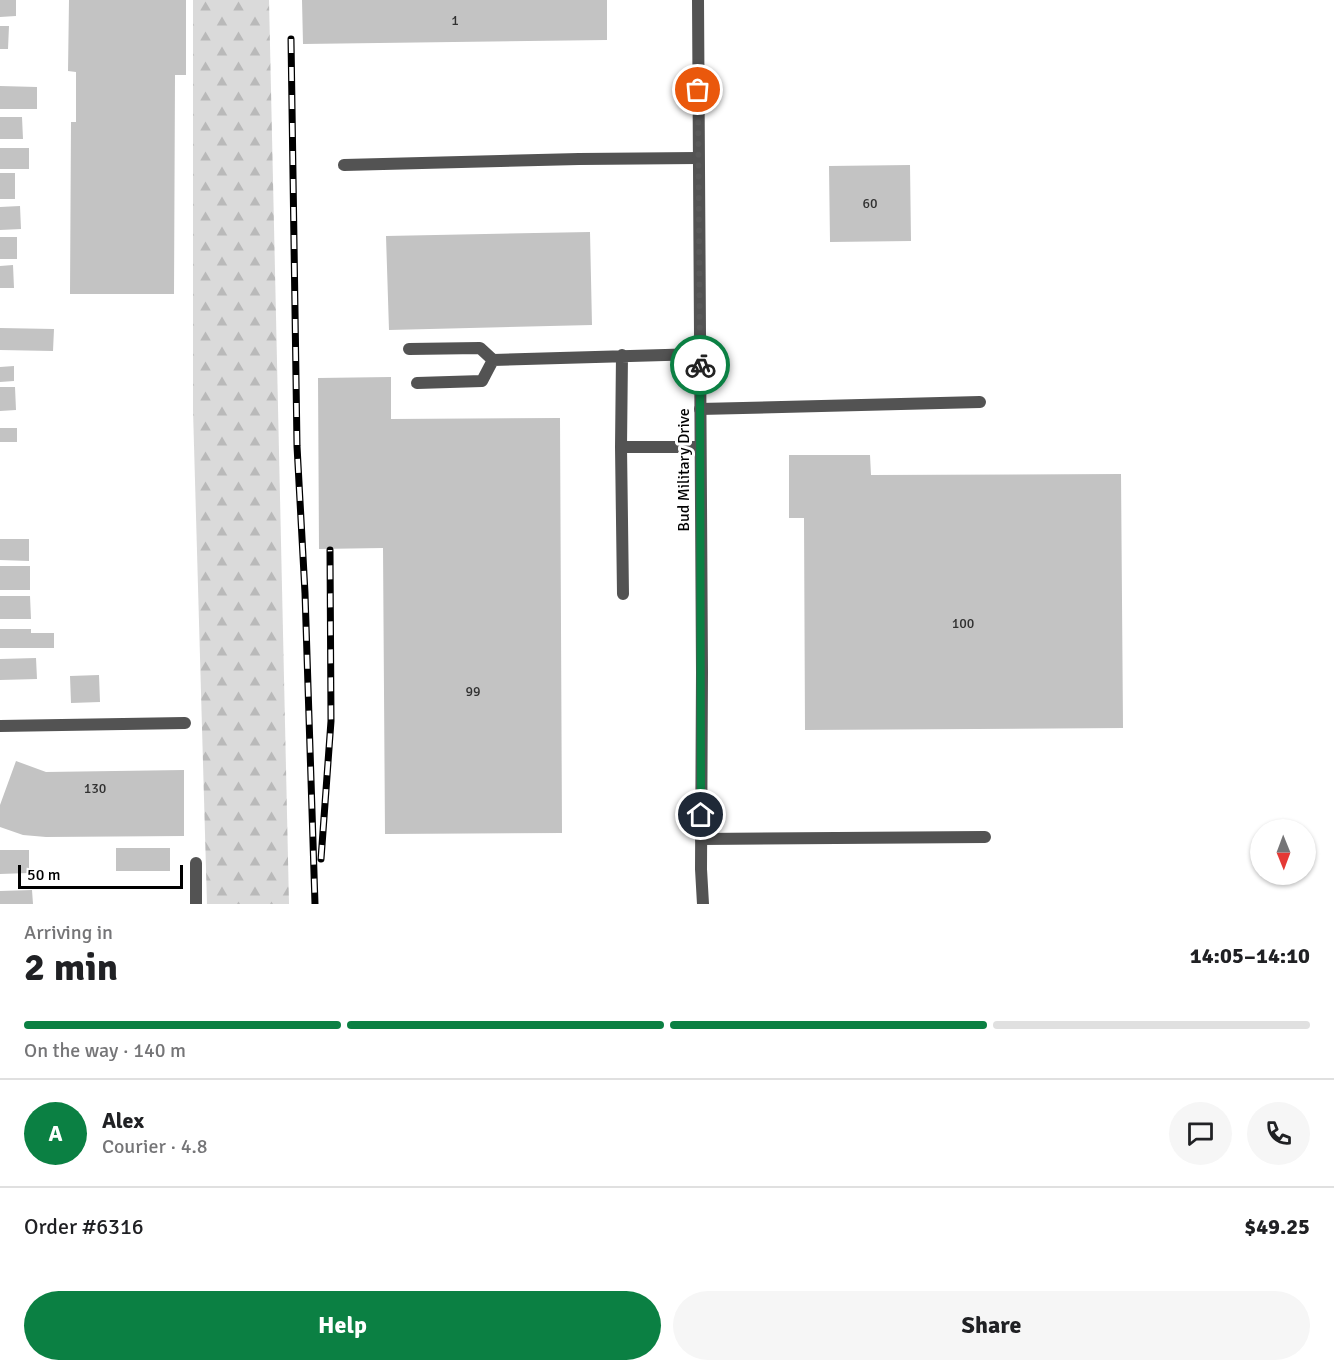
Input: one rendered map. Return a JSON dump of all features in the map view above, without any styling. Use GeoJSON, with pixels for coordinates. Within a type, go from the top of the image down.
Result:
{"type":"FeatureCollection","features":[{"type":"Feature","properties":{"kind":"street","name":"Bud Military Drive"},"geometry":{"type":"LineString","coordinates":[[698,0],[703,904]]}},
{"type":"Feature","properties":{"kind":"street"},"geometry":{"type":"LineString","coordinates":[[344,165],[698,158]]}},
{"type":"Feature","properties":{"kind":"street"},"geometry":{"type":"LineString","coordinates":[[409,349],[480,348],[493,360],[700,354]]}},
{"type":"Feature","properties":{"kind":"street"},"geometry":{"type":"LineString","coordinates":[[622,355],[623,594]]}},
{"type":"Feature","properties":{"kind":"street"},"geometry":{"type":"LineString","coordinates":[[417,383],[482,381],[493,360]]}},
{"type":"Feature","properties":{"kind":"street"},"geometry":{"type":"LineString","coordinates":[[700,409],[980,402]]}},
{"type":"Feature","properties":{"kind":"street"},"geometry":{"type":"LineString","coordinates":[[621,447],[700,447]]}},
{"type":"Feature","properties":{"kind":"street"},"geometry":{"type":"LineString","coordinates":[[0,726],[185,723]]}},
{"type":"Feature","properties":{"kind":"street"},"geometry":{"type":"LineString","coordinates":[[701,839],[985,837]]}},
{"type":"Feature","properties":{"kind":"street"},"geometry":{"type":"LineString","coordinates":[[196,863],[196,904]]}},
{"type":"Feature","properties":{"kind":"green space"},"geometry":{"type":"Polygon","coordinates":[[[193,0],[269,0],[289,904],[207,904],[193,410],[193,0]]]}},
{"type":"Feature","properties":{"kind":"building"},"geometry":{"type":"Polygon","coordinates":[[[0,0],[16,0],[16,16],[0,17],[0,0]]]}},
{"type":"Feature","properties":{"kind":"building"},"geometry":{"type":"Polygon","coordinates":[[[69,0],[186,0],[186,75],[175,75],[174,294],[70,294],[71,122],[76,122],[76,72],[68,71],[69,0]]]}},
{"type":"Feature","properties":{"kind":"building"},"geometry":{"type":"Polygon","coordinates":[[[302,0],[607,0],[607,40],[303,44],[302,0]]]}},
{"type":"Feature","properties":{"kind":"building"},"geometry":{"type":"Polygon","coordinates":[[[0,26],[9,26],[8,49],[0,49],[0,26]]]}},
{"type":"Feature","properties":{"kind":"building"},"geometry":{"type":"Polygon","coordinates":[[[0,86],[37,87],[37,109],[0,109],[0,86]]]}},
{"type":"Feature","properties":{"kind":"building"},"geometry":{"type":"Polygon","coordinates":[[[0,117],[22,117],[23,139],[0,139],[0,117]]]}},
{"type":"Feature","properties":{"kind":"building"},"geometry":{"type":"Polygon","coordinates":[[[0,148],[29,148],[29,169],[0,169],[0,148]]]}},
{"type":"Feature","properties":{"kind":"building"},"geometry":{"type":"Polygon","coordinates":[[[910,165],[911,241],[830,242],[829,166],[910,165]]]}},
{"type":"Feature","properties":{"kind":"building"},"geometry":{"type":"Polygon","coordinates":[[[0,173],[15,173],[15,199],[0,199],[0,173]]]}},
{"type":"Feature","properties":{"kind":"building"},"geometry":{"type":"Polygon","coordinates":[[[20,206],[21,229],[0,230],[0,207],[20,206]]]}},
{"type":"Feature","properties":{"kind":"building"},"geometry":{"type":"Polygon","coordinates":[[[590,232],[592,325],[389,330],[386,236],[590,232]]]}},
{"type":"Feature","properties":{"kind":"building"},"geometry":{"type":"Polygon","coordinates":[[[0,237],[17,237],[17,259],[0,259],[0,237]]]}},
{"type":"Feature","properties":{"kind":"building"},"geometry":{"type":"Polygon","coordinates":[[[13,265],[14,288],[0,288],[0,266],[13,265]]]}},
{"type":"Feature","properties":{"kind":"building"},"geometry":{"type":"Polygon","coordinates":[[[0,328],[54,329],[53,351],[0,350],[0,328]]]}},
{"type":"Feature","properties":{"kind":"building"},"geometry":{"type":"Polygon","coordinates":[[[14,366],[14,381],[0,382],[0,367],[14,366]]]}},
{"type":"Feature","properties":{"kind":"building"},"geometry":{"type":"Polygon","coordinates":[[[391,377],[391,419],[560,418],[562,833],[385,834],[383,548],[319,549],[318,378],[391,377]]]}},
{"type":"Feature","properties":{"kind":"building"},"geometry":{"type":"Polygon","coordinates":[[[0,387],[15,387],[16,410],[0,411],[0,387]]]}},
{"type":"Feature","properties":{"kind":"building"},"geometry":{"type":"Polygon","coordinates":[[[0,428],[17,428],[17,442],[0,442],[0,428]]]}},
{"type":"Feature","properties":{"kind":"building"},"geometry":{"type":"Polygon","coordinates":[[[789,455],[870,455],[871,475],[1121,474],[1123,728],[805,730],[804,518],[789,518],[789,455]]]}},
{"type":"Feature","properties":{"kind":"building"},"geometry":{"type":"Polygon","coordinates":[[[0,539],[29,539],[29,561],[0,560],[0,539]]]}},
{"type":"Feature","properties":{"kind":"building"},"geometry":{"type":"Polygon","coordinates":[[[0,566],[30,566],[30,590],[0,590],[0,566]]]}},
{"type":"Feature","properties":{"kind":"building"},"geometry":{"type":"Polygon","coordinates":[[[0,596],[30,596],[31,619],[0,619],[0,596]]]}},
{"type":"Feature","properties":{"kind":"building"},"geometry":{"type":"Polygon","coordinates":[[[0,629],[31,629],[31,633],[54,633],[54,648],[0,648],[0,629]]]}},
{"type":"Feature","properties":{"kind":"building"},"geometry":{"type":"Polygon","coordinates":[[[36,658],[37,679],[0,680],[0,659],[36,658]]]}},
{"type":"Feature","properties":{"kind":"building"},"geometry":{"type":"Polygon","coordinates":[[[99,675],[100,702],[71,703],[70,676],[99,675]]]}},
{"type":"Feature","properties":{"kind":"building"},"geometry":{"type":"Polygon","coordinates":[[[16,761],[46,772],[184,770],[184,836],[46,837],[23,835],[0,827],[0,805],[16,761]]]}},
{"type":"Feature","properties":{"kind":"building"},"geometry":{"type":"Polygon","coordinates":[[[116,848],[170,848],[170,871],[116,871],[116,848]]]}},
{"type":"Feature","properties":{"kind":"building"},"geometry":{"type":"Polygon","coordinates":[[[0,850],[29,850],[29,873],[0,874],[0,850]]]}},
{"type":"Feature","properties":{"kind":"building"},"geometry":{"type":"Polygon","coordinates":[[[32,890],[33,904],[0,904],[0,891],[32,890]]]}},
{"type":"Feature","properties":{"kind":"railway"},"geometry":{"type":"LineString","coordinates":[[291,39],[297,446],[305,593],[315,904]]}},
{"type":"Feature","properties":{"kind":"railway"},"geometry":{"type":"LineString","coordinates":[[321,859],[331,721],[330,550]]}},
{"type":"Feature","properties":{"kind":"way so far"},"geometry":{"type":"LineString","coordinates":[[698,90],[700,365]]}},
{"type":"Feature","properties":{"kind":"route"},"geometry":{"type":"LineString","coordinates":[[700,365],[701,815]]}}]}
